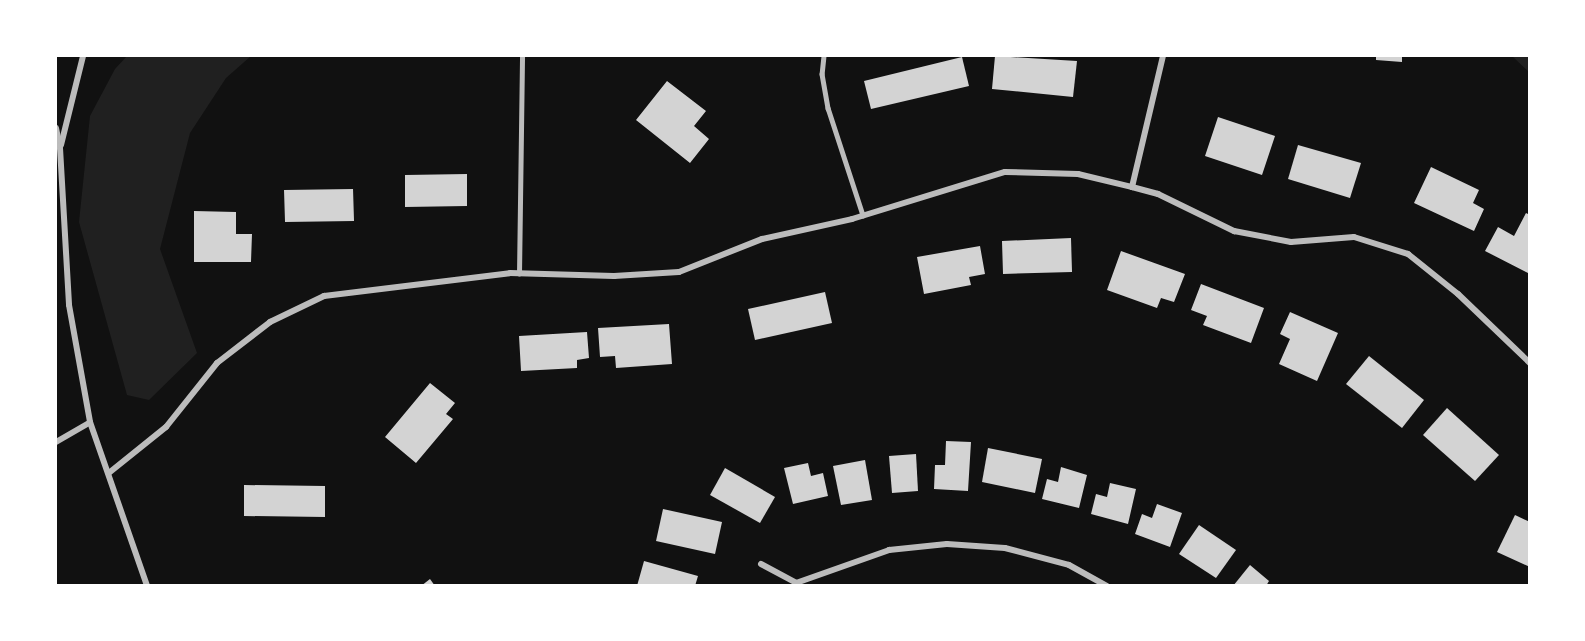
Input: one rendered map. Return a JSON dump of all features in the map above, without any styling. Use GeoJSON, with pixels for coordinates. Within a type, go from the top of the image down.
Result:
{"type":"FeatureCollection","features":[{"type":"Feature","properties":{"kind":"street"},"geometry":{"type":"LineString","coordinates":[[60,148],[84,56]]}},
{"type":"Feature","properties":{"kind":"street"},"geometry":{"type":"LineString","coordinates":[[1132,187],[1163,56]]}},
{"type":"Feature","properties":{"kind":"street"},"geometry":{"type":"LineString","coordinates":[[56,128],[60,148],[59,224],[69,305],[90,422],[110,472],[147,585]]}},
{"type":"Feature","properties":{"kind":"street"},"geometry":{"type":"LineString","coordinates":[[110,472],[166,427],[217,363],[270,322],[324,296],[519,274],[614,276],[679,272],[762,239],[863,215],[1005,172],[1078,174],[1158,194],[1234,231],[1290,242],[1354,237],[1408,254],[1458,294],[1530,363]]}},
{"type":"Feature","properties":{"kind":"street"},"geometry":{"type":"LineString","coordinates":[[56,442],[90,422]]}},
{"type":"Feature","properties":{"kind":"street"},"geometry":{"type":"LineString","coordinates":[[761,564],[796,584],[889,550],[947,544],[1005,548],[1069,565],[1107,585]]}},
{"type":"Feature","properties":{"kind":"lane"},"geometry":{"type":"LineString","coordinates":[[519,274],[522,56]]}},
{"type":"Feature","properties":{"kind":"lane"},"geometry":{"type":"LineString","coordinates":[[824,56],[822,74],[828,108],[863,215]]}},
{"type":"Feature","properties":{"kind":"shaded area"},"geometry":{"type":"Polygon","coordinates":[[[127,56],[251,56],[226,78],[190,133],[160,249],[197,353],[149,400],[127,395],[79,222],[90,116],[115,69],[127,56]]]}},
{"type":"Feature","properties":{"kind":"shaded area"},"geometry":{"type":"Polygon","coordinates":[[[1512,56],[1529,56],[1529,72],[1512,56]]]}},
{"type":"Feature","properties":{"kind":"building"},"geometry":{"type":"Polygon","coordinates":[[[995,56],[1077,61],[1073,97],[992,89],[995,56]]]}},
{"type":"Feature","properties":{"kind":"building"},"geometry":{"type":"Polygon","coordinates":[[[1376,56],[1402,56],[1402,62],[1376,60],[1376,56]]]}},
{"type":"Feature","properties":{"kind":"building"},"geometry":{"type":"Polygon","coordinates":[[[962,57],[969,86],[871,109],[864,81],[962,57]]]}},
{"type":"Feature","properties":{"kind":"building"},"geometry":{"type":"Polygon","coordinates":[[[667,81],[706,111],[694,126],[709,139],[690,163],[636,120],[667,81]]]}},
{"type":"Feature","properties":{"kind":"building"},"geometry":{"type":"Polygon","coordinates":[[[1218,117],[1275,136],[1262,175],[1205,156],[1218,117]]]}},
{"type":"Feature","properties":{"kind":"building"},"geometry":{"type":"Polygon","coordinates":[[[1298,145],[1361,163],[1350,198],[1288,179],[1298,145]]]}},
{"type":"Feature","properties":{"kind":"building"},"geometry":{"type":"Polygon","coordinates":[[[1431,167],[1479,190],[1473,203],[1484,209],[1474,231],[1414,203],[1431,167]]]}},
{"type":"Feature","properties":{"kind":"building"},"geometry":{"type":"Polygon","coordinates":[[[467,174],[467,206],[405,207],[405,175],[467,174]]]}},
{"type":"Feature","properties":{"kind":"building"},"geometry":{"type":"Polygon","coordinates":[[[353,189],[354,221],[285,222],[284,190],[353,189]]]}},
{"type":"Feature","properties":{"kind":"building"},"geometry":{"type":"Polygon","coordinates":[[[194,211],[236,212],[236,234],[252,234],[251,262],[194,262],[194,211]]]}},
{"type":"Feature","properties":{"kind":"building"},"geometry":{"type":"Polygon","coordinates":[[[1526,213],[1530,215],[1530,274],[1485,251],[1498,227],[1514,236],[1526,213]]]}},
{"type":"Feature","properties":{"kind":"building"},"geometry":{"type":"Polygon","coordinates":[[[1071,238],[1072,272],[1003,274],[1002,241],[1071,238]]]}},
{"type":"Feature","properties":{"kind":"building"},"geometry":{"type":"Polygon","coordinates":[[[980,246],[985,274],[969,277],[971,285],[924,294],[917,257],[980,246]]]}},
{"type":"Feature","properties":{"kind":"building"},"geometry":{"type":"Polygon","coordinates":[[[1121,251],[1185,274],[1174,302],[1161,298],[1157,308],[1107,290],[1121,251]]]}},
{"type":"Feature","properties":{"kind":"building"},"geometry":{"type":"Polygon","coordinates":[[[1201,284],[1264,308],[1251,343],[1203,325],[1207,316],[1191,310],[1201,284]]]}},
{"type":"Feature","properties":{"kind":"building"},"geometry":{"type":"Polygon","coordinates":[[[825,292],[832,323],[755,340],[748,309],[825,292]]]}},
{"type":"Feature","properties":{"kind":"building"},"geometry":{"type":"Polygon","coordinates":[[[1290,312],[1338,333],[1317,381],[1279,364],[1290,339],[1280,334],[1290,312]]]}},
{"type":"Feature","properties":{"kind":"building"},"geometry":{"type":"Polygon","coordinates":[[[669,324],[672,364],[616,368],[615,356],[600,357],[598,328],[669,324]]]}},
{"type":"Feature","properties":{"kind":"building"},"geometry":{"type":"Polygon","coordinates":[[[587,332],[589,358],[577,360],[577,368],[521,371],[519,336],[587,332]]]}},
{"type":"Feature","properties":{"kind":"building"},"geometry":{"type":"Polygon","coordinates":[[[1369,356],[1424,400],[1402,428],[1346,384],[1369,356]]]}},
{"type":"Feature","properties":{"kind":"building"},"geometry":{"type":"Polygon","coordinates":[[[430,383],[455,403],[446,414],[453,419],[416,463],[385,437],[430,383]]]}},
{"type":"Feature","properties":{"kind":"building"},"geometry":{"type":"Polygon","coordinates":[[[1447,408],[1499,455],[1475,481],[1423,435],[1447,408]]]}},
{"type":"Feature","properties":{"kind":"building"},"geometry":{"type":"Polygon","coordinates":[[[946,441],[971,442],[968,491],[934,489],[935,465],[945,465],[946,441]]]}},
{"type":"Feature","properties":{"kind":"building"},"geometry":{"type":"Polygon","coordinates":[[[988,448],[1042,459],[1035,493],[982,482],[988,448]]]}},
{"type":"Feature","properties":{"kind":"building"},"geometry":{"type":"Polygon","coordinates":[[[916,454],[918,491],[892,493],[889,456],[916,454]]]}},
{"type":"Feature","properties":{"kind":"building"},"geometry":{"type":"Polygon","coordinates":[[[865,460],[872,500],[841,505],[833,466],[865,460]]]}},
{"type":"Feature","properties":{"kind":"building"},"geometry":{"type":"Polygon","coordinates":[[[808,463],[811,476],[823,473],[828,496],[793,504],[784,468],[808,463]]]}},
{"type":"Feature","properties":{"kind":"building"},"geometry":{"type":"Polygon","coordinates":[[[1061,467],[1087,475],[1079,508],[1042,499],[1047,479],[1058,482],[1061,467]]]}},
{"type":"Feature","properties":{"kind":"building"},"geometry":{"type":"Polygon","coordinates":[[[725,468],[775,497],[760,523],[710,495],[725,468]]]}},
{"type":"Feature","properties":{"kind":"building"},"geometry":{"type":"Polygon","coordinates":[[[1110,483],[1136,489],[1128,524],[1091,514],[1096,494],[1107,497],[1110,483]]]}},
{"type":"Feature","properties":{"kind":"building"},"geometry":{"type":"Polygon","coordinates":[[[244,485],[325,486],[325,517],[244,516],[244,485]]]}},
{"type":"Feature","properties":{"kind":"building"},"geometry":{"type":"Polygon","coordinates":[[[1157,504],[1182,513],[1170,547],[1135,534],[1142,514],[1152,518],[1157,504]]]}},
{"type":"Feature","properties":{"kind":"building"},"geometry":{"type":"Polygon","coordinates":[[[663,509],[722,522],[715,554],[656,541],[663,509]]]}},
{"type":"Feature","properties":{"kind":"building"},"geometry":{"type":"Polygon","coordinates":[[[1515,515],[1530,522],[1530,567],[1497,552],[1515,515]]]}},
{"type":"Feature","properties":{"kind":"building"},"geometry":{"type":"Polygon","coordinates":[[[1199,525],[1236,550],[1216,578],[1179,554],[1199,525]]]}},
{"type":"Feature","properties":{"kind":"building"},"geometry":{"type":"Polygon","coordinates":[[[644,561],[698,576],[695,586],[637,586],[644,561]]]}},
{"type":"Feature","properties":{"kind":"building"},"geometry":{"type":"Polygon","coordinates":[[[1250,565],[1269,581],[1266,586],[1233,586],[1250,565]]]}},
{"type":"Feature","properties":{"kind":"building"},"geometry":{"type":"Polygon","coordinates":[[[430,579],[435,586],[421,586],[430,579]]]}}]}
